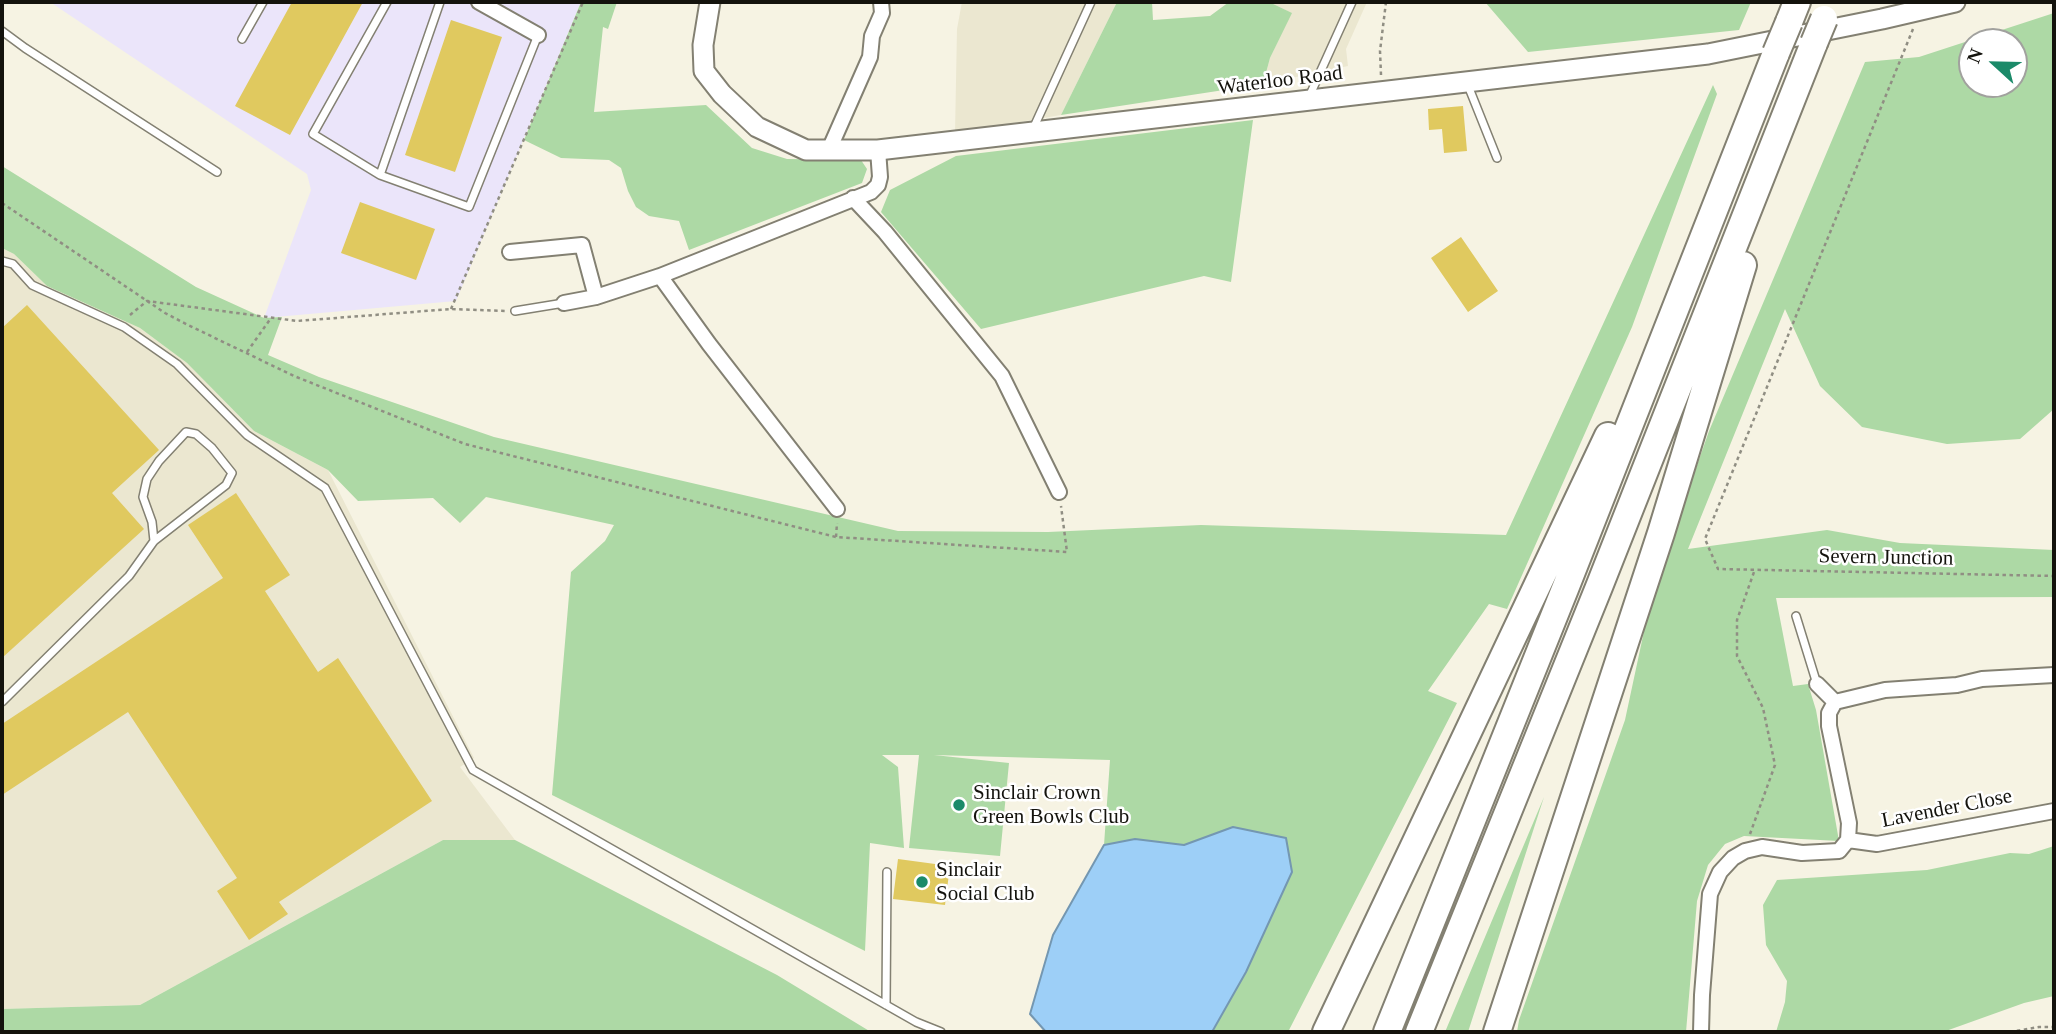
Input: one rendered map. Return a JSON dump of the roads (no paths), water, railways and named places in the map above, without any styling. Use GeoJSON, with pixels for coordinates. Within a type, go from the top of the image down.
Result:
{"type":"FeatureCollection","features":[{"type":"Feature","properties":{"kind":"highway"},"geometry":{"type":"LineString","coordinates":[[1419,1032],[1604,575],[1827,10]]}},
{"type":"Feature","properties":{"kind":"highway"},"geometry":{"type":"LineString","coordinates":[[1387,1032],[1793,12]]}},
{"type":"Feature","properties":{"kind":"highway"},"geometry":{"type":"LineString","coordinates":[[1497,1032],[1657,544],[1811,51]]}},
{"type":"Feature","properties":{"kind":"highway"},"geometry":{"type":"LineString","coordinates":[[1326,1032],[1713,212]]}},
{"type":"Feature","properties":{"kind":"street"},"geometry":{"type":"LineString","coordinates":[[479,2],[538,35]]}},
{"type":"Feature","properties":{"kind":"street","name":"Waterloo Road"},"geometry":{"type":"LineString","coordinates":[[710,2],[703,45],[704,71],[722,94],[758,127],[806,150],[878,149],[1031,133],[1708,54],[1955,2]]}},
{"type":"Feature","properties":{"kind":"street"},"geometry":{"type":"LineString","coordinates":[[829,150],[870,57],[872,36],[882,13],[881,2]]}},
{"type":"Feature","properties":{"kind":"street"},"geometry":{"type":"LineString","coordinates":[[564,303],[596,297],[660,276],[871,192],[878,185],[878,149]]}},
{"type":"Feature","properties":{"kind":"street"},"geometry":{"type":"LineString","coordinates":[[853,198],[885,232],[1002,376],[1059,492]]}},
{"type":"Feature","properties":{"kind":"street"},"geometry":{"type":"LineString","coordinates":[[510,252],[582,245],[596,297]]}},
{"type":"Feature","properties":{"kind":"street"},"geometry":{"type":"LineString","coordinates":[[660,276],[709,344],[837,509]]}},
{"type":"Feature","properties":{"kind":"street"},"geometry":{"type":"LineString","coordinates":[[1701,1032],[1710,894],[1720,872],[1733,858],[1745,851],[1762,847],[1802,853],[1839,851],[1848,840],[1849,823],[1829,726],[1829,713],[1835,702],[1885,690],[1957,685],[1982,679],[2054,675]]}},
{"type":"Feature","properties":{"kind":"street"},"geometry":{"type":"LineString","coordinates":[[1817,684],[1835,702]]}},
{"type":"Feature","properties":{"kind":"street","name":"Lavender Close"},"geometry":{"type":"LineString","coordinates":[[1848,840],[1877,844],[2054,811]]}},
{"type":"Feature","properties":{"kind":"lane"},"geometry":{"type":"LineString","coordinates":[[242,39],[263,2]]}},
{"type":"Feature","properties":{"kind":"lane"},"geometry":{"type":"LineString","coordinates":[[387,2],[313,134],[380,175],[468,207],[538,35]]}},
{"type":"Feature","properties":{"kind":"lane"},"geometry":{"type":"LineString","coordinates":[[380,175],[440,2]]}},
{"type":"Feature","properties":{"kind":"lane"},"geometry":{"type":"LineString","coordinates":[[1031,133],[1091,2]]}},
{"type":"Feature","properties":{"kind":"lane"},"geometry":{"type":"LineString","coordinates":[[1307,101],[1352,2]]}},
{"type":"Feature","properties":{"kind":"lane"},"geometry":{"type":"LineString","coordinates":[[2,31],[24,48],[217,172]]}},
{"type":"Feature","properties":{"kind":"lane"},"geometry":{"type":"LineString","coordinates":[[1467,82],[1497,158]]}},
{"type":"Feature","properties":{"kind":"lane"},"geometry":{"type":"LineString","coordinates":[[2,261],[13,264],[32,285],[118,325],[177,364],[247,435],[325,488],[473,770],[886,1005],[941,1032]]}},
{"type":"Feature","properties":{"kind":"lane"},"geometry":{"type":"LineString","coordinates":[[515,311],[564,303]]}},
{"type":"Feature","properties":{"kind":"lane"},"geometry":{"type":"LineString","coordinates":[[2,702],[129,576],[154,541],[226,485],[232,472],[196,434],[186,432],[159,461],[147,479],[143,497],[152,522],[154,541]]}},
{"type":"Feature","properties":{"kind":"lane"},"geometry":{"type":"LineString","coordinates":[[1796,616],[1817,684]]}},
{"type":"Feature","properties":{"kind":"lane"},"geometry":{"type":"LineString","coordinates":[[886,1005],[887,872]]}},
{"type":"Feature","properties":{"kind":"water"},"geometry":{"type":"Polygon","coordinates":[[[1233,827],[1286,838],[1292,872],[1246,972],[1212,1032],[1046,1032],[1030,1014],[1053,935],[1104,845],[1135,839],[1184,845],[1233,827]]]}},
{"type":"Feature","properties":{"kind":"place","name":"Sinclair Crown Green Bowls Club"},"geometry":{"type":"Point","coordinates":[959,805]}},
{"type":"Feature","properties":{"kind":"place","name":"Sinclair Social Club"},"geometry":{"type":"Point","coordinates":[922,882]}}]}
